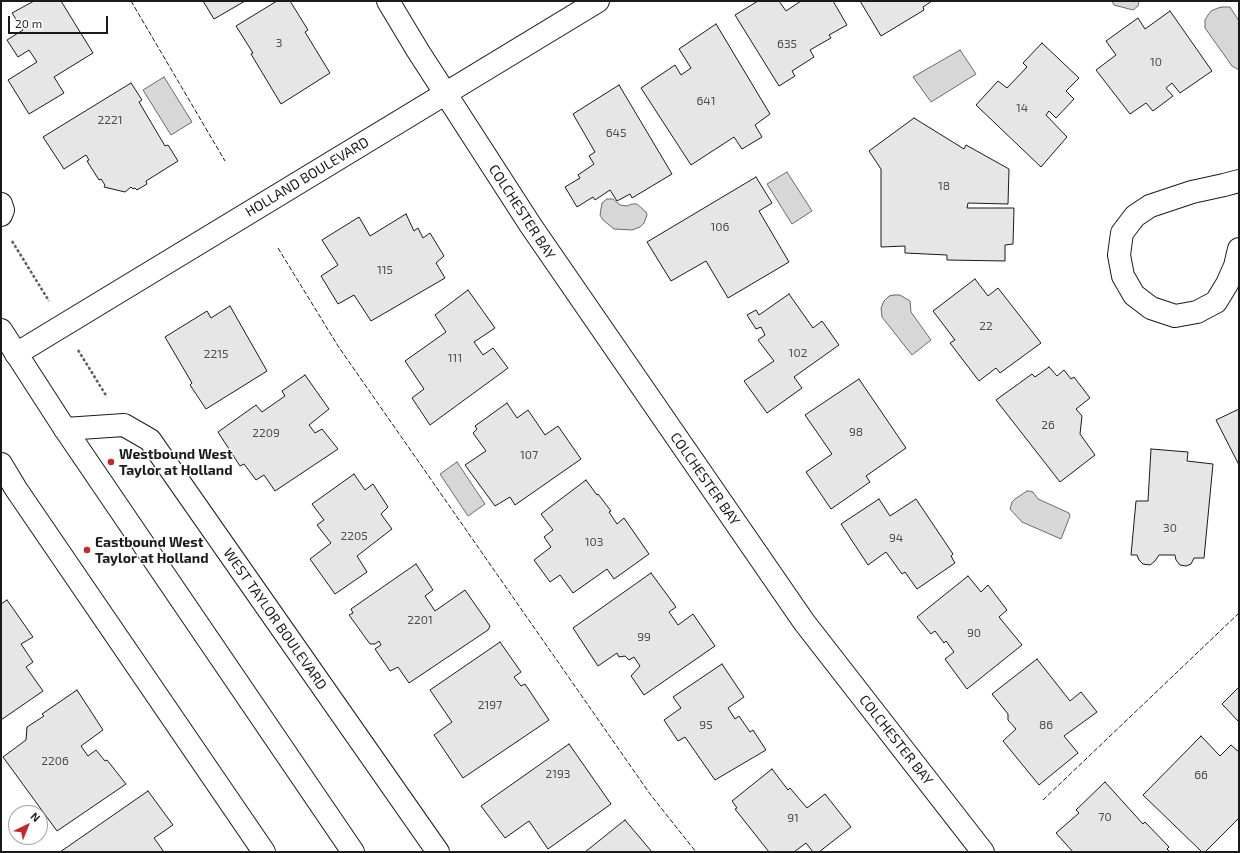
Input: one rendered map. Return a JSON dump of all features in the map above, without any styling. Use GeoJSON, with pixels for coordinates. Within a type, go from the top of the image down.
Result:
{"type":"FeatureCollection","features":[{"type":"Feature","properties":{"kind":"street","name":"COLCHESTER BAY"},"geometry":{"type":"LineString","coordinates":[[388,1],[418,51],[531,226],[804,622],[983,852]]}},
{"type":"Feature","properties":{"kind":"street","name":"HOLLAND BOULEVARD"},"geometry":{"type":"LineString","coordinates":[[16,354],[598,1]]}},
{"type":"Feature","properties":{"kind":"street"},"geometry":{"type":"LineString","coordinates":[[1239,181],[1192,192],[1150,206],[1135,216],[1122,233],[1119,255],[1123,276],[1134,295],[1151,308],[1176,316],[1197,312],[1216,302],[1227,284],[1235,266],[1239,249]]}},
{"type":"Feature","properties":{"kind":"street"},"geometry":{"type":"LineString","coordinates":[[1,204],[3,210],[1,215]]}},
{"type":"Feature","properties":{"kind":"street"},"geometry":{"type":"LineString","coordinates":[[1,330],[65,429],[353,852]]}},
{"type":"Feature","properties":{"kind":"street","name":"WEST TAYLOR BOULEVARD"},"geometry":{"type":"LineString","coordinates":[[65,429],[124,426],[150,440],[438,852]]}},
{"type":"Feature","properties":{"kind":"street"},"geometry":{"type":"LineString","coordinates":[[1,464],[16,489],[264,852]]}},
{"type":"Feature","properties":{"kind":"shaded area"},"geometry":{"type":"Polygon","coordinates":[[[1112,1],[1139,1],[1138,6],[1133,10],[1114,5],[1112,1]]]}},
{"type":"Feature","properties":{"kind":"shaded area"},"geometry":{"type":"Polygon","coordinates":[[[1222,7],[1230,7],[1239,21],[1239,70],[1232,66],[1205,28],[1205,20],[1211,11],[1222,7]]]}},
{"type":"Feature","properties":{"kind":"shaded area"},"geometry":{"type":"Polygon","coordinates":[[[960,50],[976,74],[931,102],[913,77],[960,50]]]}},
{"type":"Feature","properties":{"kind":"shaded area"},"geometry":{"type":"Polygon","coordinates":[[[164,77],[192,122],[171,135],[143,90],[164,77]]]}},
{"type":"Feature","properties":{"kind":"shaded area"},"geometry":{"type":"Polygon","coordinates":[[[787,172],[812,211],[792,224],[767,184],[787,172]]]}},
{"type":"Feature","properties":{"kind":"shaded area"},"geometry":{"type":"Polygon","coordinates":[[[607,199],[613,199],[620,205],[627,206],[637,204],[646,212],[647,215],[644,223],[640,227],[632,230],[614,229],[603,220],[600,215],[602,203],[607,199]]]}},
{"type":"Feature","properties":{"kind":"shaded area"},"geometry":{"type":"Polygon","coordinates":[[[900,295],[910,301],[911,312],[931,340],[912,355],[882,317],[881,308],[884,301],[889,296],[900,295]]]}},
{"type":"Feature","properties":{"kind":"shaded area"},"geometry":{"type":"Polygon","coordinates":[[[457,462],[485,504],[468,516],[440,474],[457,462]]]}},
{"type":"Feature","properties":{"kind":"shaded area"},"geometry":{"type":"Polygon","coordinates":[[[1027,491],[1033,492],[1038,499],[1069,513],[1070,516],[1061,539],[1022,522],[1010,509],[1012,502],[1027,491]]]}},
{"type":"Feature","properties":{"kind":"building"},"geometry":{"type":"Polygon","coordinates":[[[34,1],[61,1],[93,53],[54,77],[64,93],[29,114],[8,80],[37,62],[29,50],[18,57],[7,40],[23,30],[12,13],[34,1]]]}},
{"type":"Feature","properties":{"kind":"building"},"geometry":{"type":"Polygon","coordinates":[[[203,1],[245,1],[214,19],[203,1]]]}},
{"type":"Feature","properties":{"kind":"building"},"geometry":{"type":"Polygon","coordinates":[[[277,1],[290,1],[308,30],[305,32],[330,73],[281,104],[251,54],[253,53],[236,26],[277,1]]]}},
{"type":"Feature","properties":{"kind":"building"},"geometry":{"type":"Polygon","coordinates":[[[758,1],[779,1],[786,11],[801,1],[833,1],[847,25],[829,35],[831,38],[810,50],[814,57],[792,71],[795,76],[779,86],[735,15],[758,1]]]}},
{"type":"Feature","properties":{"kind":"building"},"geometry":{"type":"Polygon","coordinates":[[[860,1],[932,1],[923,7],[924,10],[881,36],[860,1]]]}},
{"type":"Feature","properties":{"kind":"building"},"geometry":{"type":"Polygon","coordinates":[[[1170,11],[1212,71],[1180,93],[1172,83],[1166,88],[1173,96],[1153,111],[1146,103],[1130,114],[1096,70],[1116,55],[1106,41],[1138,18],[1145,29],[1170,11]]]}},
{"type":"Feature","properties":{"kind":"building"},"geometry":{"type":"Polygon","coordinates":[[[716,24],[770,114],[755,125],[762,137],[742,149],[734,137],[691,165],[641,88],[675,65],[681,75],[691,68],[679,49],[716,24]]]}},
{"type":"Feature","properties":{"kind":"building"},"geometry":{"type":"Polygon","coordinates":[[[1042,43],[1079,78],[1066,91],[1074,99],[1056,118],[1049,111],[1046,115],[1067,137],[1041,167],[976,105],[998,81],[1007,88],[1027,67],[1023,63],[1042,43]]]}},
{"type":"Feature","properties":{"kind":"building"},"geometry":{"type":"Polygon","coordinates":[[[131,83],[142,100],[139,102],[165,146],[168,145],[178,161],[146,181],[147,184],[137,190],[131,187],[125,192],[104,187],[105,185],[101,179],[99,180],[87,161],[89,160],[86,155],[64,169],[43,137],[131,83]]]}},
{"type":"Feature","properties":{"kind":"building"},"geometry":{"type":"Polygon","coordinates":[[[619,85],[672,174],[632,198],[630,194],[617,201],[610,190],[595,200],[593,197],[577,207],[565,187],[580,178],[578,175],[594,164],[589,156],[595,152],[573,114],[619,85]]]}},
{"type":"Feature","properties":{"kind":"building"},"geometry":{"type":"Polygon","coordinates":[[[914,118],[964,149],[966,145],[1009,169],[1008,204],[968,203],[967,208],[1014,208],[1013,244],[1005,245],[1005,261],[947,260],[947,255],[905,253],[905,246],[881,247],[881,169],[869,151],[914,118]]]}},
{"type":"Feature","properties":{"kind":"building"},"geometry":{"type":"Polygon","coordinates":[[[756,177],[772,203],[759,211],[789,262],[728,298],[706,261],[671,281],[647,242],[756,177]]]}},
{"type":"Feature","properties":{"kind":"building"},"geometry":{"type":"Polygon","coordinates":[[[406,214],[414,231],[418,228],[423,238],[430,233],[444,256],[436,263],[445,278],[371,321],[354,295],[338,304],[321,276],[338,265],[322,240],[359,217],[370,236],[406,214]]]}},
{"type":"Feature","properties":{"kind":"building"},"geometry":{"type":"Polygon","coordinates":[[[975,279],[988,296],[998,288],[1041,343],[1000,373],[996,368],[979,381],[950,343],[955,340],[933,311],[975,279]]]}},
{"type":"Feature","properties":{"kind":"building"},"geometry":{"type":"Polygon","coordinates":[[[468,290],[495,328],[474,342],[483,355],[493,348],[508,368],[430,425],[412,398],[424,389],[405,361],[446,332],[435,315],[468,290]]]}},
{"type":"Feature","properties":{"kind":"building"},"geometry":{"type":"Polygon","coordinates":[[[789,294],[813,328],[822,321],[839,345],[794,377],[802,388],[767,413],[744,381],[774,361],[758,340],[765,335],[761,327],[756,329],[747,315],[756,310],[759,315],[789,294]]]}},
{"type":"Feature","properties":{"kind":"building"},"geometry":{"type":"Polygon","coordinates":[[[230,306],[267,371],[206,409],[190,385],[192,383],[165,337],[207,311],[211,318],[230,306]]]}},
{"type":"Feature","properties":{"kind":"building"},"geometry":{"type":"Polygon","coordinates":[[[1049,367],[1057,376],[1064,370],[1071,379],[1074,377],[1090,398],[1076,409],[1082,416],[1080,434],[1095,455],[1060,482],[996,400],[1032,374],[1035,377],[1049,367]]]}},
{"type":"Feature","properties":{"kind":"building"},"geometry":{"type":"Polygon","coordinates":[[[305,375],[329,409],[309,425],[315,433],[322,429],[338,449],[275,491],[264,475],[256,480],[244,464],[240,466],[218,432],[256,405],[262,412],[285,396],[282,391],[305,375]]]}},
{"type":"Feature","properties":{"kind":"building"},"geometry":{"type":"Polygon","coordinates":[[[859,379],[906,448],[866,476],[870,482],[831,509],[806,472],[832,454],[805,415],[859,379]]]}},
{"type":"Feature","properties":{"kind":"building"},"geometry":{"type":"Polygon","coordinates":[[[507,403],[517,418],[528,410],[545,435],[558,426],[581,459],[515,505],[510,497],[495,506],[465,465],[486,451],[473,433],[477,429],[475,426],[507,403]]]}},
{"type":"Feature","properties":{"kind":"building"},"geometry":{"type":"Polygon","coordinates":[[[1239,409],[1239,465],[1216,420],[1239,409]]]}},
{"type":"Feature","properties":{"kind":"building"},"geometry":{"type":"Polygon","coordinates":[[[1151,449],[1188,452],[1187,461],[1213,464],[1204,558],[1194,558],[1191,564],[1186,566],[1180,565],[1176,560],[1175,555],[1159,555],[1150,565],[1143,564],[1137,555],[1131,555],[1136,501],[1148,501],[1151,449]]]}},
{"type":"Feature","properties":{"kind":"building"},"geometry":{"type":"Polygon","coordinates":[[[354,474],[365,490],[373,484],[388,507],[381,514],[392,529],[357,556],[367,572],[335,594],[310,559],[331,543],[317,525],[324,520],[312,504],[354,474]]]}},
{"type":"Feature","properties":{"kind":"building"},"geometry":{"type":"Polygon","coordinates":[[[586,480],[611,511],[609,512],[617,524],[624,518],[649,554],[614,579],[607,569],[573,593],[560,575],[550,582],[534,560],[551,547],[544,537],[553,530],[541,514],[586,480]]]}},
{"type":"Feature","properties":{"kind":"building"},"geometry":{"type":"Polygon","coordinates":[[[879,499],[890,516],[916,499],[953,554],[951,556],[955,563],[917,589],[905,572],[902,574],[886,552],[868,565],[841,524],[879,499]]]}},
{"type":"Feature","properties":{"kind":"building"},"geometry":{"type":"Polygon","coordinates":[[[416,564],[433,590],[425,596],[435,611],[465,590],[490,626],[488,630],[409,683],[398,667],[390,671],[375,649],[381,645],[379,641],[375,644],[370,644],[349,615],[353,613],[351,609],[416,564]]]}},
{"type":"Feature","properties":{"kind":"building"},"geometry":{"type":"Polygon","coordinates":[[[651,573],[676,607],[669,612],[678,625],[693,614],[715,646],[644,695],[631,676],[640,666],[634,657],[629,660],[625,656],[619,657],[617,653],[598,666],[573,628],[651,573]]]}},
{"type":"Feature","properties":{"kind":"building"},"geometry":{"type":"Polygon","coordinates":[[[968,576],[981,592],[988,585],[1007,610],[999,617],[1022,645],[967,689],[945,659],[954,652],[946,641],[944,643],[935,631],[931,634],[917,617],[968,576]]]}},
{"type":"Feature","properties":{"kind":"building"},"geometry":{"type":"Polygon","coordinates":[[[7,600],[33,637],[21,644],[33,662],[26,667],[43,691],[1,720],[1,604],[7,600]]]}},
{"type":"Feature","properties":{"kind":"building"},"geometry":{"type":"Polygon","coordinates":[[[500,642],[521,672],[514,677],[521,686],[525,684],[549,720],[463,778],[434,735],[452,722],[430,690],[500,642]]]}},
{"type":"Feature","properties":{"kind":"building"},"geometry":{"type":"Polygon","coordinates":[[[1037,659],[1070,701],[1081,692],[1097,712],[1064,736],[1078,753],[1039,785],[1003,741],[1016,729],[1008,720],[1008,714],[992,694],[1037,659]]]}},
{"type":"Feature","properties":{"kind":"building"},"geometry":{"type":"Polygon","coordinates":[[[722,664],[744,697],[728,708],[735,719],[739,716],[750,732],[753,730],[766,750],[715,780],[685,737],[678,741],[664,720],[681,708],[673,697],[722,664]]]}},
{"type":"Feature","properties":{"kind":"building"},"geometry":{"type":"Polygon","coordinates":[[[1239,687],[1239,722],[1222,704],[1239,687]]]}},
{"type":"Feature","properties":{"kind":"building"},"geometry":{"type":"Polygon","coordinates":[[[77,690],[103,730],[81,746],[88,756],[96,750],[105,761],[107,760],[126,784],[57,831],[48,819],[48,805],[38,805],[3,757],[26,740],[27,727],[44,716],[42,714],[77,690]]]}},
{"type":"Feature","properties":{"kind":"building"},"geometry":{"type":"Polygon","coordinates":[[[1201,736],[1220,756],[1231,745],[1239,752],[1239,818],[1205,852],[1202,852],[1143,795],[1201,736]]]}},
{"type":"Feature","properties":{"kind":"building"},"geometry":{"type":"Polygon","coordinates":[[[569,744],[611,804],[548,849],[529,821],[505,838],[481,806],[569,744]]]}},
{"type":"Feature","properties":{"kind":"building"},"geometry":{"type":"Polygon","coordinates":[[[772,769],[788,790],[790,788],[807,808],[825,794],[851,827],[819,852],[813,852],[806,843],[794,852],[769,852],[735,809],[737,808],[732,801],[772,769]]]}},
{"type":"Feature","properties":{"kind":"building"},"geometry":{"type":"Polygon","coordinates":[[[1105,782],[1143,824],[1145,822],[1169,847],[1167,849],[1170,852],[1073,852],[1056,833],[1079,813],[1076,810],[1105,782]]]}},
{"type":"Feature","properties":{"kind":"building"},"geometry":{"type":"Polygon","coordinates":[[[148,791],[173,825],[154,838],[164,852],[60,852],[148,791]]]}},
{"type":"Feature","properties":{"kind":"building"},"geometry":{"type":"Polygon","coordinates":[[[625,820],[652,852],[585,852],[625,820]]]}},
{"type":"Feature","properties":{"kind":"fence"},"geometry":{"type":"LineString","coordinates":[[131,1],[225,161]]}},
{"type":"Feature","properties":{"kind":"fence"},"geometry":{"type":"LineString","coordinates":[[278,248],[338,346],[650,794],[696,852]]}},
{"type":"Feature","properties":{"kind":"fence"},"geometry":{"type":"LineString","coordinates":[[1043,800],[1239,613]]}},
{"type":"Feature","properties":{"kind":"place","name":"Westbound West Taylor at Holland"},"geometry":{"type":"Point","coordinates":[111,462]}},
{"type":"Feature","properties":{"kind":"place","name":"Eastbound West Taylor at Holland"},"geometry":{"type":"Point","coordinates":[87,550]}}]}
